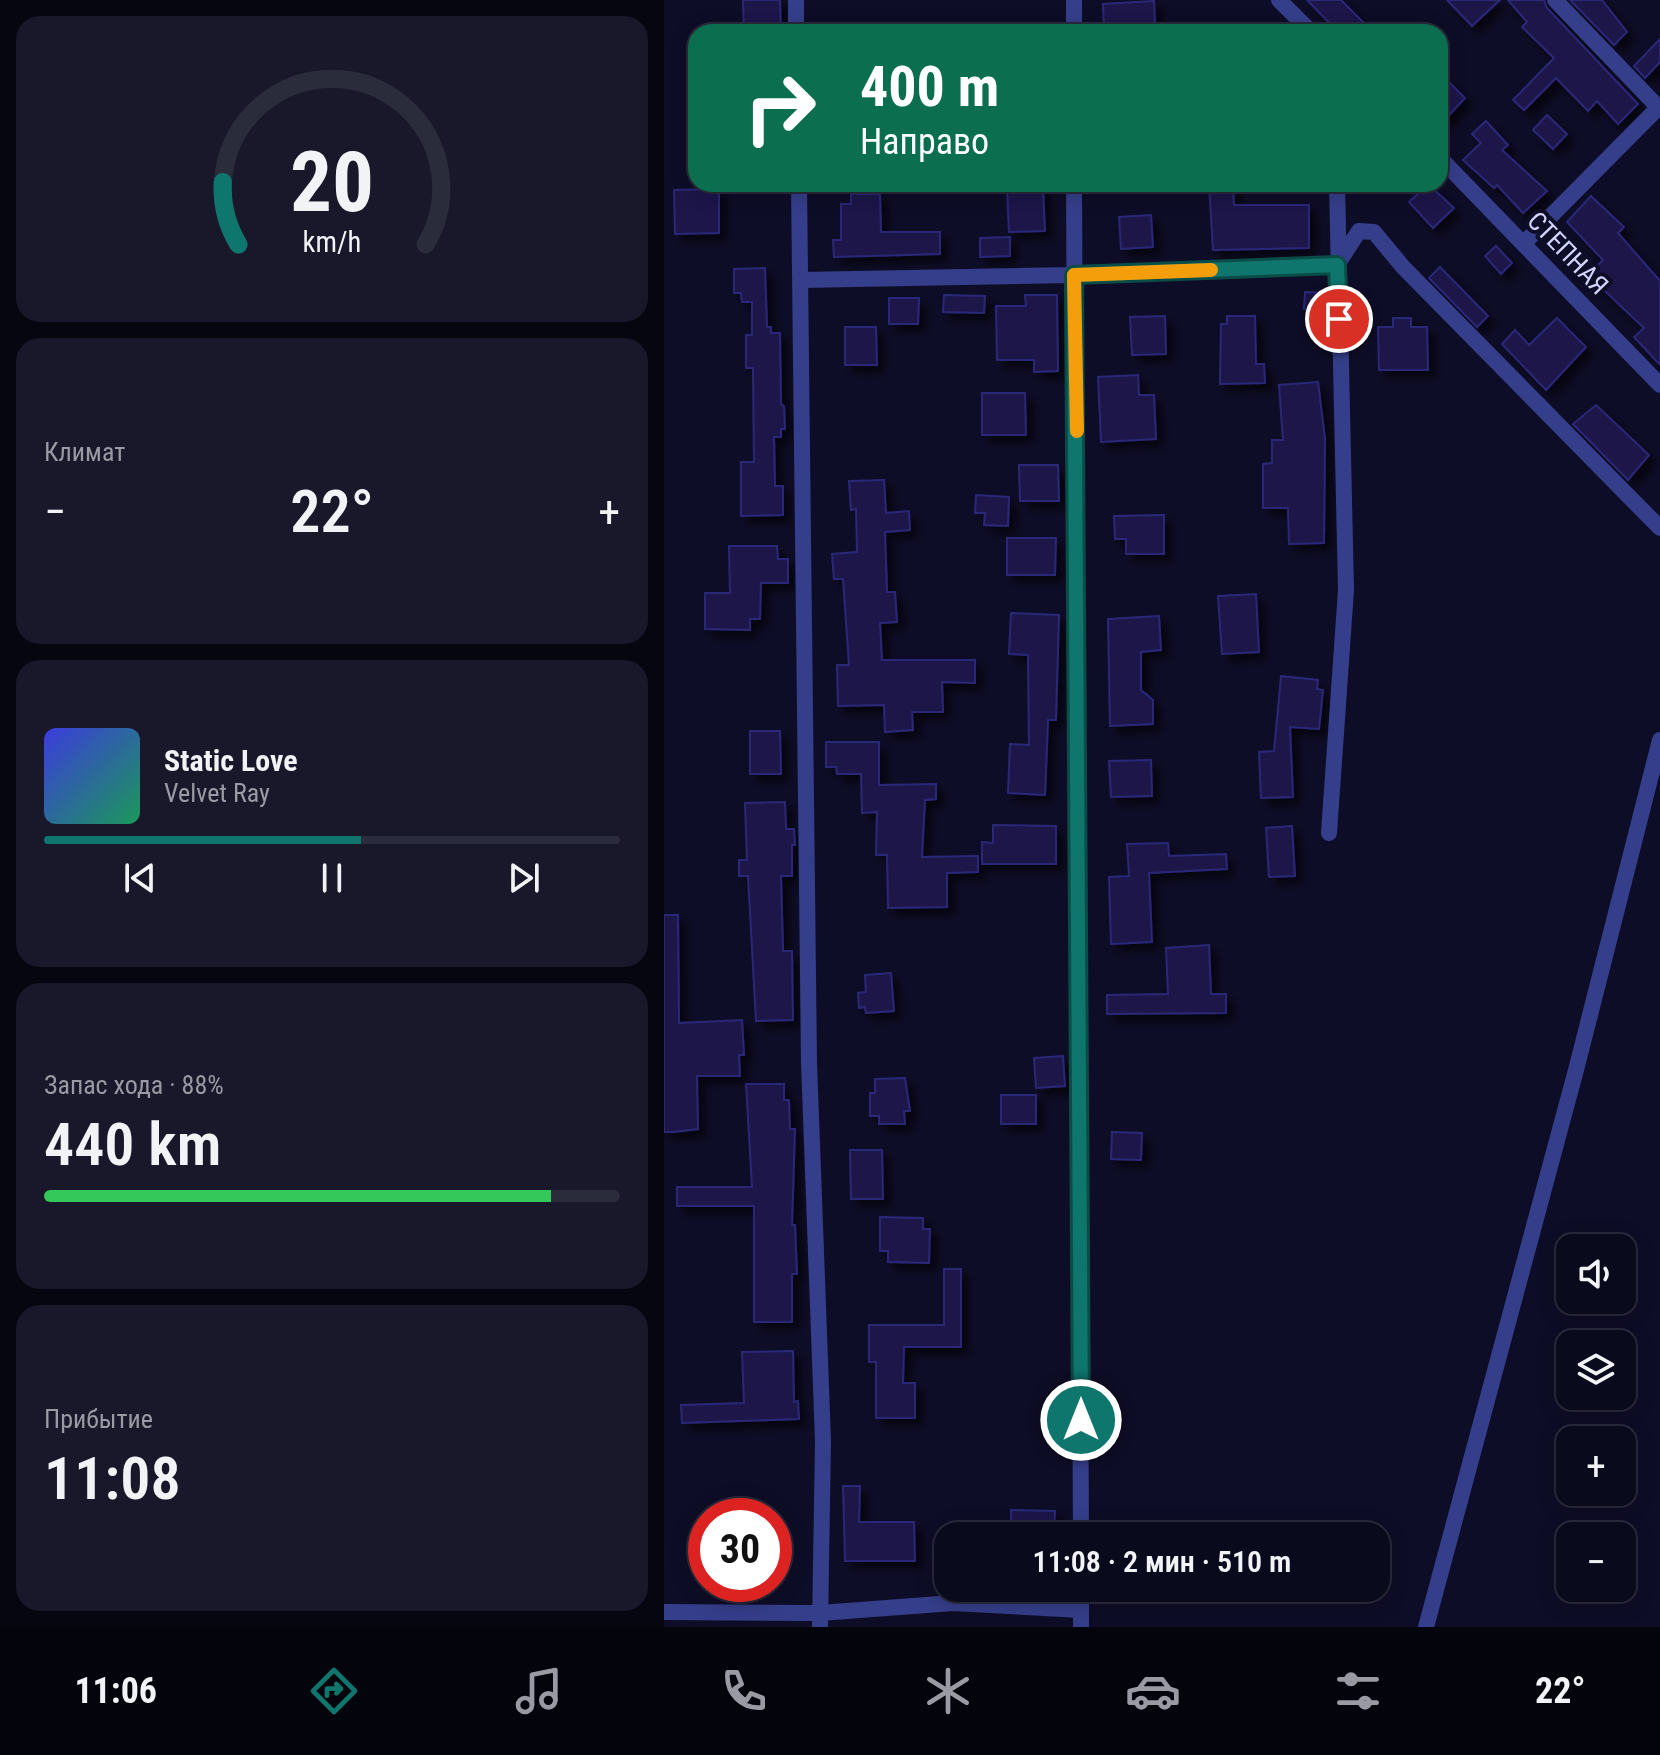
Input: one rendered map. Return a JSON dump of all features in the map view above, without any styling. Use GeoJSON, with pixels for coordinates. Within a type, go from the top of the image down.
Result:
{"type":"FeatureCollection","features":[{"type":"Feature","properties":{"kind":"street"},"geometry":{"type":"LineString","coordinates":[[796,0],[796,24]]}},
{"type":"Feature","properties":{"kind":"street"},"geometry":{"type":"LineString","coordinates":[[1074,0],[1074,24]]}},
{"type":"Feature","properties":{"kind":"street"},"geometry":{"type":"LineString","coordinates":[[1279,0],[1303,24]]}},
{"type":"Feature","properties":{"kind":"street"},"geometry":{"type":"LineString","coordinates":[[1525,242],[1659,107],[1555,0]]}},
{"type":"Feature","properties":{"kind":"street","name":"СТЕПНАЯ"},"geometry":{"type":"LineString","coordinates":[[1448,166],[1525,242],[1660,385]]}},
{"type":"Feature","properties":{"kind":"street"},"geometry":{"type":"LineString","coordinates":[[799,192],[809,1047],[823,1441],[820,1620]]}},
{"type":"Feature","properties":{"kind":"street"},"geometry":{"type":"LineString","coordinates":[[1074,192],[1081,1522]]}},
{"type":"Feature","properties":{"kind":"street"},"geometry":{"type":"LineString","coordinates":[[1329,833],[1346,590],[1337,192]]}},
{"type":"Feature","properties":{"kind":"street"},"geometry":{"type":"LineString","coordinates":[[1337,265],[1359,231],[1374,232],[1403,267],[1660,528]]}},
{"type":"Feature","properties":{"kind":"street"},"geometry":{"type":"LineString","coordinates":[[801,280],[1074,275],[1337,265]]}},
{"type":"Feature","properties":{"kind":"street"},"geometry":{"type":"LineString","coordinates":[[1426,1627],[1576,1070],[1660,740]]}},
{"type":"Feature","properties":{"kind":"street"},"geometry":{"type":"LineString","coordinates":[[664,1612],[820,1620],[953,1603],[1081,1618]]}},
{"type":"Feature","properties":{"kind":"building"},"geometry":{"type":"Polygon","coordinates":[[[743,0],[780,0],[781,24],[744,24],[743,0]]]}},
{"type":"Feature","properties":{"kind":"building"},"geometry":{"type":"Polygon","coordinates":[[[1307,0],[1341,0],[1365,24],[1330,24],[1307,0]]]}},
{"type":"Feature","properties":{"kind":"building"},"geometry":{"type":"Polygon","coordinates":[[[1447,0],[1500,0],[1472,26],[1447,0]]]}},
{"type":"Feature","properties":{"kind":"building"},"geometry":{"type":"Polygon","coordinates":[[[1508,0],[1544,0],[1547,8],[1638,104],[1618,124],[1597,101],[1588,111],[1556,78],[1524,110],[1513,100],[1554,58],[1522,27],[1527,22],[1508,0]]]}},
{"type":"Feature","properties":{"kind":"building"},"geometry":{"type":"Polygon","coordinates":[[[1570,0],[1602,0],[1627,32],[1614,45],[1570,0]]]}},
{"type":"Feature","properties":{"kind":"building"},"geometry":{"type":"Polygon","coordinates":[[[1154,1],[1155,23],[1104,24],[1103,4],[1154,1]]]}},
{"type":"Feature","properties":{"kind":"building"},"geometry":{"type":"Polygon","coordinates":[[[1660,39],[1660,62],[1645,78],[1634,66],[1660,39]]]}},
{"type":"Feature","properties":{"kind":"building"},"geometry":{"type":"Polygon","coordinates":[[[1448,81],[1465,98],[1448,116],[1448,81]]]}},
{"type":"Feature","properties":{"kind":"building"},"geometry":{"type":"Polygon","coordinates":[[[1547,115],[1567,134],[1553,149],[1533,130],[1547,115]]]}},
{"type":"Feature","properties":{"kind":"building"},"geometry":{"type":"Polygon","coordinates":[[[1486,121],[1508,145],[1502,150],[1547,191],[1523,213],[1497,185],[1494,188],[1463,160],[1481,143],[1472,134],[1486,121]]]}},
{"type":"Feature","properties":{"kind":"building"},"geometry":{"type":"Polygon","coordinates":[[[674,190],[719,192],[719,233],[675,234],[674,190]]]}},
{"type":"Feature","properties":{"kind":"building"},"geometry":{"type":"Polygon","coordinates":[[[1007,192],[1043,192],[1045,231],[1009,232],[1007,192]]]}},
{"type":"Feature","properties":{"kind":"building"},"geometry":{"type":"Polygon","coordinates":[[[1209,192],[1233,192],[1234,205],[1309,205],[1309,248],[1213,250],[1209,192]]]}},
{"type":"Feature","properties":{"kind":"building"},"geometry":{"type":"Polygon","coordinates":[[[1420,192],[1437,192],[1454,208],[1433,228],[1409,202],[1420,192]]]}},
{"type":"Feature","properties":{"kind":"building"},"geometry":{"type":"Polygon","coordinates":[[[851,194],[880,194],[881,232],[940,232],[940,254],[834,257],[833,240],[841,240],[841,204],[851,204],[851,194]]]}},
{"type":"Feature","properties":{"kind":"building"},"geometry":{"type":"Polygon","coordinates":[[[1591,196],[1624,227],[1618,233],[1660,281],[1660,365],[1634,337],[1644,328],[1588,275],[1603,260],[1567,222],[1591,196]]]}},
{"type":"Feature","properties":{"kind":"building"},"geometry":{"type":"Polygon","coordinates":[[[1151,215],[1153,247],[1121,249],[1119,217],[1151,215]]]}},
{"type":"Feature","properties":{"kind":"building"},"geometry":{"type":"Polygon","coordinates":[[[1010,237],[1010,256],[980,257],[980,238],[1010,237]]]}},
{"type":"Feature","properties":{"kind":"building"},"geometry":{"type":"Polygon","coordinates":[[[1496,246],[1512,263],[1501,274],[1485,256],[1496,246]]]}},
{"type":"Feature","properties":{"kind":"building"},"geometry":{"type":"Polygon","coordinates":[[[1440,267],[1488,316],[1477,327],[1429,278],[1440,267]]]}},
{"type":"Feature","properties":{"kind":"building"},"geometry":{"type":"Polygon","coordinates":[[[765,268],[767,327],[771,327],[771,333],[780,333],[781,404],[784,406],[785,429],[781,429],[781,437],[774,437],[775,486],[783,486],[783,515],[741,516],[741,462],[754,462],[753,368],[746,368],[746,335],[752,335],[752,302],[742,302],[741,293],[734,293],[734,269],[765,268]]]}},
{"type":"Feature","properties":{"kind":"building"},"geometry":{"type":"Polygon","coordinates":[[[1305,292],[1327,293],[1327,310],[1304,309],[1305,292]]]}},
{"type":"Feature","properties":{"kind":"building"},"geometry":{"type":"Polygon","coordinates":[[[944,295],[985,296],[984,313],[943,312],[944,295]]]}},
{"type":"Feature","properties":{"kind":"building"},"geometry":{"type":"Polygon","coordinates":[[[1025,295],[1057,295],[1058,371],[1034,372],[1034,360],[997,360],[996,306],[1026,306],[1025,295]]]}},
{"type":"Feature","properties":{"kind":"building"},"geometry":{"type":"Polygon","coordinates":[[[889,298],[919,298],[918,324],[889,324],[889,298]]]}},
{"type":"Feature","properties":{"kind":"building"},"geometry":{"type":"Polygon","coordinates":[[[1165,316],[1166,354],[1132,355],[1130,317],[1165,316]]]}},
{"type":"Feature","properties":{"kind":"building"},"geometry":{"type":"Polygon","coordinates":[[[1227,316],[1255,316],[1256,364],[1264,364],[1265,383],[1220,384],[1221,324],[1227,324],[1227,316]]]}},
{"type":"Feature","properties":{"kind":"building"},"geometry":{"type":"Polygon","coordinates":[[[1393,318],[1411,318],[1411,327],[1427,327],[1428,370],[1379,370],[1378,327],[1393,327],[1393,318]]]}},
{"type":"Feature","properties":{"kind":"building"},"geometry":{"type":"Polygon","coordinates":[[[1557,318],[1586,347],[1546,390],[1502,344],[1515,330],[1529,345],[1557,318]]]}},
{"type":"Feature","properties":{"kind":"building"},"geometry":{"type":"Polygon","coordinates":[[[845,327],[876,327],[877,365],[845,365],[845,327]]]}},
{"type":"Feature","properties":{"kind":"building"},"geometry":{"type":"Polygon","coordinates":[[[1138,375],[1139,395],[1154,395],[1156,439],[1101,442],[1098,377],[1138,375]]]}},
{"type":"Feature","properties":{"kind":"building"},"geometry":{"type":"Polygon","coordinates":[[[1318,382],[1325,439],[1324,543],[1289,544],[1288,508],[1263,508],[1263,464],[1272,463],[1272,440],[1283,440],[1279,385],[1318,382]]]}},
{"type":"Feature","properties":{"kind":"building"},"geometry":{"type":"Polygon","coordinates":[[[982,393],[1025,393],[1026,435],[982,435],[982,393]]]}},
{"type":"Feature","properties":{"kind":"building"},"geometry":{"type":"Polygon","coordinates":[[[1596,405],[1649,455],[1628,480],[1573,424],[1596,405]]]}},
{"type":"Feature","properties":{"kind":"building"},"geometry":{"type":"Polygon","coordinates":[[[1019,465],[1058,465],[1059,501],[1020,501],[1019,465]]]}},
{"type":"Feature","properties":{"kind":"building"},"geometry":{"type":"Polygon","coordinates":[[[884,480],[886,513],[909,511],[910,530],[885,532],[887,592],[895,592],[897,622],[880,623],[882,660],[975,660],[975,683],[942,682],[943,712],[912,712],[913,730],[885,732],[884,705],[838,706],[837,665],[849,665],[843,579],[834,579],[832,554],[857,552],[856,509],[851,510],[849,481],[884,480]]]}},
{"type":"Feature","properties":{"kind":"building"},"geometry":{"type":"Polygon","coordinates":[[[976,495],[1009,497],[1008,526],[984,525],[985,513],[975,513],[976,495]]]}},
{"type":"Feature","properties":{"kind":"building"},"geometry":{"type":"Polygon","coordinates":[[[1164,515],[1164,554],[1126,554],[1126,539],[1115,539],[1114,516],[1164,515]]]}},
{"type":"Feature","properties":{"kind":"building"},"geometry":{"type":"Polygon","coordinates":[[[1007,538],[1056,538],[1055,575],[1007,575],[1007,538]]]}},
{"type":"Feature","properties":{"kind":"building"},"geometry":{"type":"Polygon","coordinates":[[[729,546],[777,546],[778,559],[788,559],[788,583],[761,583],[760,619],[750,619],[750,630],[705,629],[705,593],[730,593],[729,546]]]}},
{"type":"Feature","properties":{"kind":"building"},"geometry":{"type":"Polygon","coordinates":[[[1256,594],[1259,652],[1222,654],[1218,596],[1256,594]]]}},
{"type":"Feature","properties":{"kind":"building"},"geometry":{"type":"Polygon","coordinates":[[[1011,613],[1059,615],[1056,720],[1048,720],[1045,795],[1008,793],[1010,744],[1029,745],[1028,655],[1009,654],[1011,613]]]}},
{"type":"Feature","properties":{"kind":"building"},"geometry":{"type":"Polygon","coordinates":[[[1159,616],[1161,650],[1141,652],[1141,690],[1153,700],[1153,724],[1110,726],[1108,619],[1159,616]]]}},
{"type":"Feature","properties":{"kind":"building"},"geometry":{"type":"Polygon","coordinates":[[[1281,676],[1318,680],[1317,689],[1323,690],[1319,729],[1290,727],[1293,797],[1261,798],[1259,752],[1274,751],[1281,676]]]}},
{"type":"Feature","properties":{"kind":"building"},"geometry":{"type":"Polygon","coordinates":[[[750,731],[780,731],[781,774],[750,774],[750,731]]]}},
{"type":"Feature","properties":{"kind":"building"},"geometry":{"type":"Polygon","coordinates":[[[826,742],[879,742],[879,785],[936,784],[936,799],[925,800],[922,857],[978,856],[978,872],[947,873],[947,907],[888,908],[887,855],[876,855],[877,812],[862,813],[861,774],[837,774],[836,767],[826,767],[826,742]]]}},
{"type":"Feature","properties":{"kind":"building"},"geometry":{"type":"Polygon","coordinates":[[[1151,760],[1152,796],[1111,797],[1109,761],[1151,760]]]}},
{"type":"Feature","properties":{"kind":"building"},"geometry":{"type":"Polygon","coordinates":[[[785,802],[786,829],[794,829],[795,845],[792,845],[792,876],[781,876],[783,951],[792,951],[793,1020],[756,1021],[748,876],[739,876],[739,860],[747,860],[745,803],[785,802]]]}},
{"type":"Feature","properties":{"kind":"building"},"geometry":{"type":"Polygon","coordinates":[[[993,825],[1056,826],[1056,864],[982,864],[982,842],[993,843],[993,825]]]}},
{"type":"Feature","properties":{"kind":"building"},"geometry":{"type":"Polygon","coordinates":[[[1292,826],[1295,876],[1269,877],[1266,828],[1292,826]]]}},
{"type":"Feature","properties":{"kind":"building"},"geometry":{"type":"Polygon","coordinates":[[[1168,843],[1169,856],[1226,854],[1227,869],[1149,873],[1152,942],[1111,944],[1109,877],[1129,876],[1127,844],[1168,843]]]}},
{"type":"Feature","properties":{"kind":"building"},"geometry":{"type":"Polygon","coordinates":[[[664,915],[678,915],[679,1023],[742,1020],[744,1055],[739,1055],[740,1076],[697,1076],[698,1129],[674,1132],[664,1132],[664,915]]]}},
{"type":"Feature","properties":{"kind":"building"},"geometry":{"type":"Polygon","coordinates":[[[1209,945],[1211,994],[1226,994],[1226,1013],[1107,1014],[1107,995],[1168,994],[1166,948],[1209,945]]]}},
{"type":"Feature","properties":{"kind":"building"},"geometry":{"type":"Polygon","coordinates":[[[891,973],[894,1011],[866,1013],[865,1007],[859,1008],[858,993],[866,992],[865,975],[891,973]]]}},
{"type":"Feature","properties":{"kind":"building"},"geometry":{"type":"Polygon","coordinates":[[[1063,1056],[1065,1086],[1036,1088],[1034,1058],[1063,1056]]]}},
{"type":"Feature","properties":{"kind":"building"},"geometry":{"type":"Polygon","coordinates":[[[905,1078],[910,1111],[904,1111],[905,1124],[879,1124],[879,1116],[870,1116],[870,1093],[875,1093],[875,1079],[905,1078]]]}},
{"type":"Feature","properties":{"kind":"building"},"geometry":{"type":"Polygon","coordinates":[[[746,1084],[784,1084],[784,1100],[789,1100],[790,1129],[795,1129],[792,1225],[795,1225],[797,1274],[792,1274],[792,1322],[754,1322],[754,1206],[677,1206],[677,1187],[752,1187],[746,1084]]]}},
{"type":"Feature","properties":{"kind":"building"},"geometry":{"type":"Polygon","coordinates":[[[1001,1095],[1036,1095],[1036,1124],[1001,1124],[1001,1095]]]}},
{"type":"Feature","properties":{"kind":"building"},"geometry":{"type":"Polygon","coordinates":[[[1112,1132],[1142,1133],[1141,1160],[1111,1159],[1112,1132]]]}},
{"type":"Feature","properties":{"kind":"building"},"geometry":{"type":"Polygon","coordinates":[[[850,1150],[882,1150],[883,1199],[851,1199],[850,1150]]]}},
{"type":"Feature","properties":{"kind":"building"},"geometry":{"type":"Polygon","coordinates":[[[880,1217],[923,1218],[923,1229],[930,1229],[929,1263],[888,1262],[888,1251],[880,1251],[880,1217]]]}},
{"type":"Feature","properties":{"kind":"building"},"geometry":{"type":"Polygon","coordinates":[[[944,1269],[961,1269],[961,1347],[904,1347],[903,1383],[915,1383],[915,1418],[876,1418],[876,1362],[869,1362],[869,1325],[944,1325],[944,1269]]]}},
{"type":"Feature","properties":{"kind":"building"},"geometry":{"type":"Polygon","coordinates":[[[793,1351],[794,1402],[798,1401],[799,1419],[682,1423],[681,1405],[744,1403],[742,1352],[793,1351]]]}},
{"type":"Feature","properties":{"kind":"building"},"geometry":{"type":"Polygon","coordinates":[[[843,1486],[860,1486],[859,1522],[914,1522],[915,1561],[845,1561],[843,1486]]]}},
{"type":"Feature","properties":{"kind":"building"},"geometry":{"type":"Polygon","coordinates":[[[1011,1510],[1055,1511],[1055,1522],[1011,1522],[1011,1510]]]}},
{"type":"Feature","properties":{"kind":"slow traffic"},"geometry":{"type":"LineString","coordinates":[[1077,431],[1074,275],[1211,270]]}},
{"type":"Feature","properties":{"kind":"route"},"geometry":{"type":"LineString","coordinates":[[1081,1420],[1078,517],[1074,275],[1337,265],[1339,319]]}}]}
